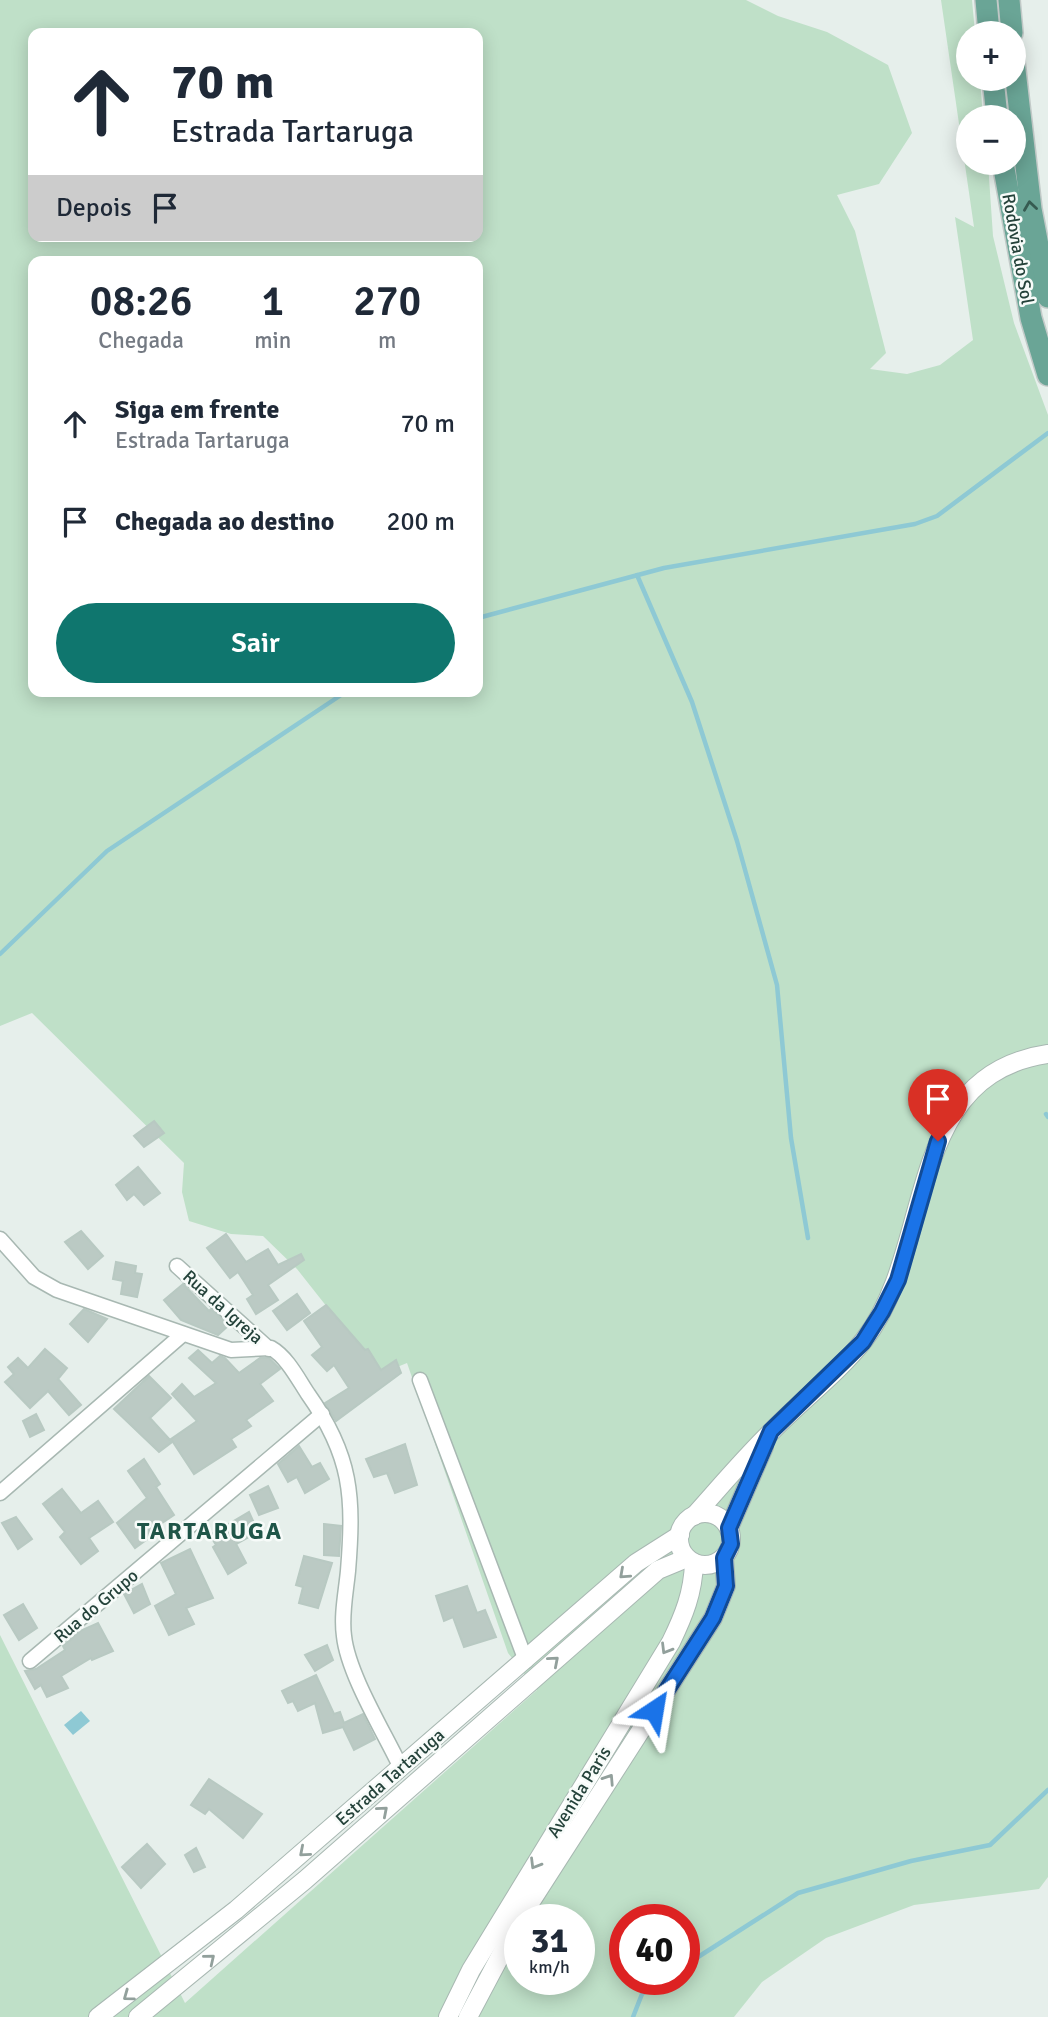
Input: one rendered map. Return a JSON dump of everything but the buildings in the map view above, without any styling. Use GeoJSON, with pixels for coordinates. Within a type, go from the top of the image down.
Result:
{"type":"FeatureCollection","features":[{"type":"Feature","properties":{"kind":"main road"},"geometry":{"type":"LineString","coordinates":[[986,0],[988,21]]}},
{"type":"Feature","properties":{"kind":"main road"},"geometry":{"type":"LineString","coordinates":[[1009,0],[1011,21]]}},
{"type":"Feature","properties":{"kind":"main road","name":"Rodovia do Sol"},"geometry":{"type":"LineString","coordinates":[[1017,91],[1031,209],[1048,297]]}},
{"type":"Feature","properties":{"kind":"main road","name":"Rodovia do Sol"},"geometry":{"type":"LineString","coordinates":[[1005,175],[1031,318],[1048,375]]}},
{"type":"Feature","properties":{"kind":"street"},"geometry":{"type":"LineString","coordinates":[[771,1431],[729,1528],[731,1544],[724,1558],[709,1565],[690,1560],[680,1544],[680,1535],[687,1521],[771,1431],[863,1342],[882,1312],[898,1280],[938,1141],[961,1100],[994,1071],[1048,1054]]}},
{"type":"Feature","properties":{"kind":"street"},"geometry":{"type":"LineString","coordinates":[[0,1238],[44,1283],[109,1310],[231,1350],[269,1349],[283,1358],[322,1413],[339,1443],[349,1481],[351,1533],[344,1620],[345,1643],[401,1768]]}},
{"type":"Feature","properties":{"kind":"street","name":"Rua da Igreja"},"geometry":{"type":"LineString","coordinates":[[177,1266],[269,1349]]}},
{"type":"Feature","properties":{"kind":"street"},"geometry":{"type":"LineString","coordinates":[[0,1493],[183,1334]]}},
{"type":"Feature","properties":{"kind":"street"},"geometry":{"type":"LineString","coordinates":[[420,1381],[526,1661]]}},
{"type":"Feature","properties":{"kind":"street","name":"Rua do Grupo"},"geometry":{"type":"LineString","coordinates":[[30,1661],[322,1413]]}},
{"type":"Feature","properties":{"kind":"street"},"geometry":{"type":"LineString","coordinates":[[694,1516],[717,1516],[729,1528]]}},
{"type":"Feature","properties":{"kind":"street","name":"Estrada Tartaruga"},"geometry":{"type":"LineString","coordinates":[[99,2017],[236,1910],[636,1563],[680,1535]]}},
{"type":"Feature","properties":{"kind":"street","name":"Avenida Paris"},"geometry":{"type":"LineString","coordinates":[[468,2017],[521,1917],[713,1618],[726,1586],[724,1558]]}},
{"type":"Feature","properties":{"kind":"street","name":"Estrada Tartaruga"},"geometry":{"type":"LineString","coordinates":[[138,2017],[305,1880],[658,1570],[690,1560]]}},
{"type":"Feature","properties":{"kind":"street","name":"Avenida Paris"},"geometry":{"type":"LineString","coordinates":[[448,2017],[471,1970],[671,1642],[688,1608],[693,1586],[690,1560]]}},
{"type":"Feature","properties":{"kind":"green space"},"geometry":{"type":"Polygon","coordinates":[[[0,0],[746,0],[778,16],[827,32],[888,65],[912,133],[879,184],[837,195],[855,231],[886,353],[870,369],[907,374],[940,365],[973,340],[955,217],[974,227],[966,175],[989,175],[993,236],[1014,323],[1048,415],[1048,1877],[1039,1889],[914,1905],[826,1938],[762,1982],[734,2017],[0,2017],[0,1635],[185,2003],[537,1690],[508,1653],[407,1363],[380,1374],[297,1269],[263,1236],[231,1234],[189,1221],[182,1192],[184,1163],[32,1013],[0,1026],[0,0]]]}},
{"type":"Feature","properties":{"kind":"green space"},"geometry":{"type":"Polygon","coordinates":[[[941,0],[972,0],[974,21],[956,21],[956,91],[981,91],[982,105],[956,105],[941,0]]]}},
{"type":"Feature","properties":{"kind":"water"},"geometry":{"type":"Polygon","coordinates":[[[81,1711],[90,1721],[73,1735],[64,1725],[81,1711]]]}},
{"type":"Feature","properties":{"kind":"waterway"},"geometry":{"type":"LineString","coordinates":[[483,617],[664,568],[915,524],[937,516],[1048,433]]}},
{"type":"Feature","properties":{"kind":"waterway"},"geometry":{"type":"LineString","coordinates":[[637,575],[692,702],[737,841],[777,985],[791,1138],[808,1238]]}},
{"type":"Feature","properties":{"kind":"waterway"},"geometry":{"type":"LineString","coordinates":[[0,954],[107,851],[338,697]]}},
{"type":"Feature","properties":{"kind":"waterway"},"geometry":{"type":"LineString","coordinates":[[700,1956],[798,1893],[911,1861],[990,1845],[1048,1790]]}},
{"type":"Feature","properties":{"kind":"waterway"},"geometry":{"type":"LineString","coordinates":[[633,2017],[642,1995]]}},
{"type":"Feature","properties":{"kind":"district","name":"TARTARUGA"},"geometry":{"type":"Point","coordinates":[210,1531]}},
{"type":"Feature","properties":{"kind":"route"},"geometry":{"type":"LineString","coordinates":[[654,1710],[713,1618],[726,1586],[724,1558],[731,1544],[729,1528],[771,1431],[863,1342],[898,1280],[938,1141]]}}]}
